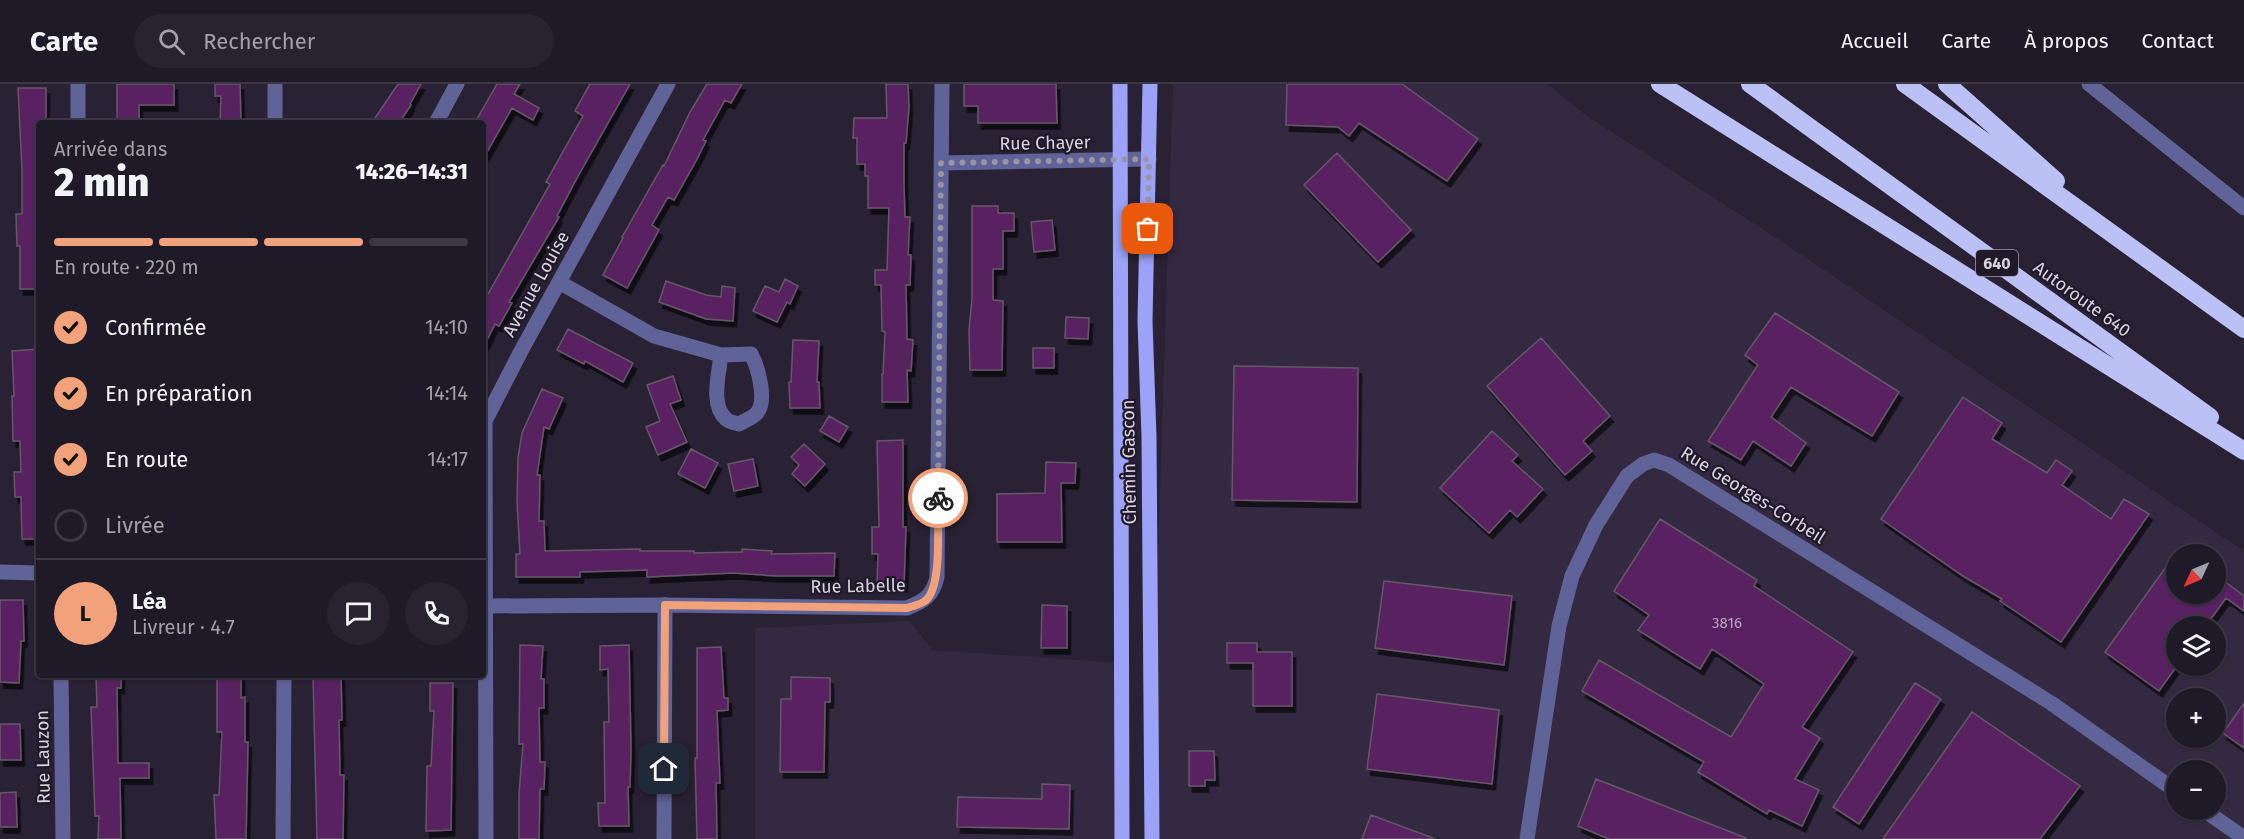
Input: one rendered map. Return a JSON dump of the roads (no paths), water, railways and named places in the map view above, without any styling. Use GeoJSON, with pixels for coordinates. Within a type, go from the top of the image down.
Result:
{"type":"FeatureCollection","features":[{"type":"Feature","properties":{"kind":"highway"},"geometry":{"type":"LineString","coordinates":[[1660,84],[2244,452]]}},
{"type":"Feature","properties":{"kind":"highway","name":"Autoroute 640"},"geometry":{"type":"LineString","coordinates":[[1750,84],[2244,442]]}},
{"type":"Feature","properties":{"kind":"highway"},"geometry":{"type":"LineString","coordinates":[[1905,84],[2244,329]]}},
{"type":"Feature","properties":{"kind":"highway"},"geometry":{"type":"LineString","coordinates":[[1947,84],[2122,240]]}},
{"type":"Feature","properties":{"kind":"main road","name":"Chemin Gascon"},"geometry":{"type":"LineString","coordinates":[[1120,84],[1122,839]]}},
{"type":"Feature","properties":{"kind":"main road","name":"Chemin Gascon"},"geometry":{"type":"LineString","coordinates":[[1150,84],[1145,321],[1149,437],[1152,839]]}},
{"type":"Feature","properties":{"kind":"street"},"geometry":{"type":"LineString","coordinates":[[78,84],[78,120]]}},
{"type":"Feature","properties":{"kind":"street"},"geometry":{"type":"LineString","coordinates":[[275,84],[275,120]]}},
{"type":"Feature","properties":{"kind":"street"},"geometry":{"type":"LineString","coordinates":[[438,120],[457,84]]}},
{"type":"Feature","properties":{"kind":"street","name":"Avenue Louise"},"geometry":{"type":"LineString","coordinates":[[486,417],[668,84]]}},
{"type":"Feature","properties":{"kind":"street","name":"Rue Labelle"},"geometry":{"type":"LineString","coordinates":[[487,606],[665,605],[907,608],[925,601],[934,590],[937,577],[942,84]]}},
{"type":"Feature","properties":{"kind":"street"},"geometry":{"type":"LineString","coordinates":[[2089,84],[2244,208]]}},
{"type":"Feature","properties":{"kind":"street","name":"Rue Chayer"},"geometry":{"type":"LineString","coordinates":[[941,163],[1149,159]]}},
{"type":"Feature","properties":{"kind":"street"},"geometry":{"type":"LineString","coordinates":[[560,282],[654,336],[721,355],[752,354],[761,386],[759,409],[755,415],[739,424],[727,420],[718,408],[717,384],[721,355]]}},
{"type":"Feature","properties":{"kind":"street","name":"Rue Georges-Corbeil"},"geometry":{"type":"LineString","coordinates":[[1527,839],[1559,626],[1572,576],[1596,525],[1627,476],[1643,464],[1654,460],[1669,465],[2051,703],[2166,784]]}},
{"type":"Feature","properties":{"kind":"street","name":"Avenue Louise"},"geometry":{"type":"LineString","coordinates":[[486,544],[486,839]]}},
{"type":"Feature","properties":{"kind":"street"},"geometry":{"type":"LineString","coordinates":[[0,572],[36,573]]}},
{"type":"Feature","properties":{"kind":"street"},"geometry":{"type":"LineString","coordinates":[[664,839],[665,605]]}},
{"type":"Feature","properties":{"kind":"street","name":"Rue Lauzon"},"geometry":{"type":"LineString","coordinates":[[61,678],[63,839]]}},
{"type":"Feature","properties":{"kind":"street"},"geometry":{"type":"LineString","coordinates":[[283,839],[284,678]]}},
{"type":"Feature","properties":{"kind":"street"},"geometry":{"type":"LineString","coordinates":[[2218,820],[2244,838]]}}]}
